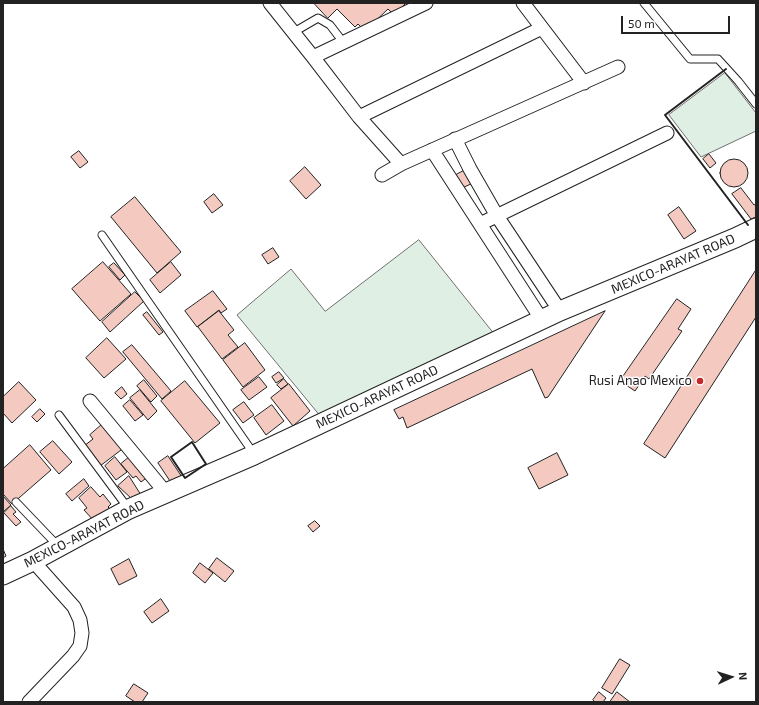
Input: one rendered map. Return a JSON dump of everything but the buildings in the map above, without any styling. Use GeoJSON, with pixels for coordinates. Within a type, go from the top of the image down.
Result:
{"type":"FeatureCollection","features":[{"type":"Feature","properties":{"kind":"main road","name":"MEXICO-ARAYAT ROAD"},"geometry":{"type":"LineString","coordinates":[[3,575],[33,561],[129,510],[254,454],[560,311],[756,228]]}},
{"type":"Feature","properties":{"kind":"street"},"geometry":{"type":"LineString","coordinates":[[270,3],[359,117],[401,164]]}},
{"type":"Feature","properties":{"kind":"street"},"geometry":{"type":"LineString","coordinates":[[313,57],[426,3]]}},
{"type":"Feature","properties":{"kind":"street"},"geometry":{"type":"LineString","coordinates":[[523,3],[584,83]]}},
{"type":"Feature","properties":{"kind":"street"},"geometry":{"type":"LineString","coordinates":[[359,117],[542,28]]}},
{"type":"Feature","properties":{"kind":"street"},"geometry":{"type":"LineString","coordinates":[[382,175],[401,164],[455,139],[618,67]]}},
{"type":"Feature","properties":{"kind":"street"},"geometry":{"type":"LineString","coordinates":[[480,224],[667,133]]}},
{"type":"Feature","properties":{"kind":"street"},"geometry":{"type":"LineString","coordinates":[[455,139],[497,216],[560,311]]}},
{"type":"Feature","properties":{"kind":"street"},"geometry":{"type":"LineString","coordinates":[[432,150],[542,320]]}},
{"type":"Feature","properties":{"kind":"street"},"geometry":{"type":"LineString","coordinates":[[90,401],[166,493]]}},
{"type":"Feature","properties":{"kind":"street"},"geometry":{"type":"LineString","coordinates":[[29,702],[73,656],[80,646],[82,633],[80,620],[74,607],[33,561]]}},
{"type":"Feature","properties":{"kind":"lane"},"geometry":{"type":"LineString","coordinates":[[644,3],[690,58],[718,59],[756,104]]}},
{"type":"Feature","properties":{"kind":"lane"},"geometry":{"type":"LineString","coordinates":[[294,32],[318,18],[330,25],[343,42]]}},
{"type":"Feature","properties":{"kind":"lane"},"geometry":{"type":"LineString","coordinates":[[102,236],[254,454]]}},
{"type":"Feature","properties":{"kind":"lane"},"geometry":{"type":"LineString","coordinates":[[60,415],[129,510]]}},
{"type":"Feature","properties":{"kind":"lane"},"geometry":{"type":"LineString","coordinates":[[16,502],[59,547]]}},
{"type":"Feature","properties":{"kind":"green space"},"geometry":{"type":"Polygon","coordinates":[[[725,73],[756,113],[756,131],[701,157],[669,115],[725,73]]]}},
{"type":"Feature","properties":{"kind":"green space"},"geometry":{"type":"Polygon","coordinates":[[[419,240],[499,340],[326,423],[237,315],[291,269],[325,311],[419,240]]]}},
{"type":"Feature","properties":{"kind":"wall"},"geometry":{"type":"LineString","coordinates":[[726,69],[665,115],[748,225]]}},
{"type":"Feature","properties":{"kind":"wall"},"geometry":{"type":"LineString","coordinates":[[192,442],[206,464],[185,478],[171,457],[192,442]]}},
{"type":"Feature","properties":{"kind":"place","name":"Rusi Anao Mexico"},"geometry":{"type":"Point","coordinates":[700,381]}}]}
